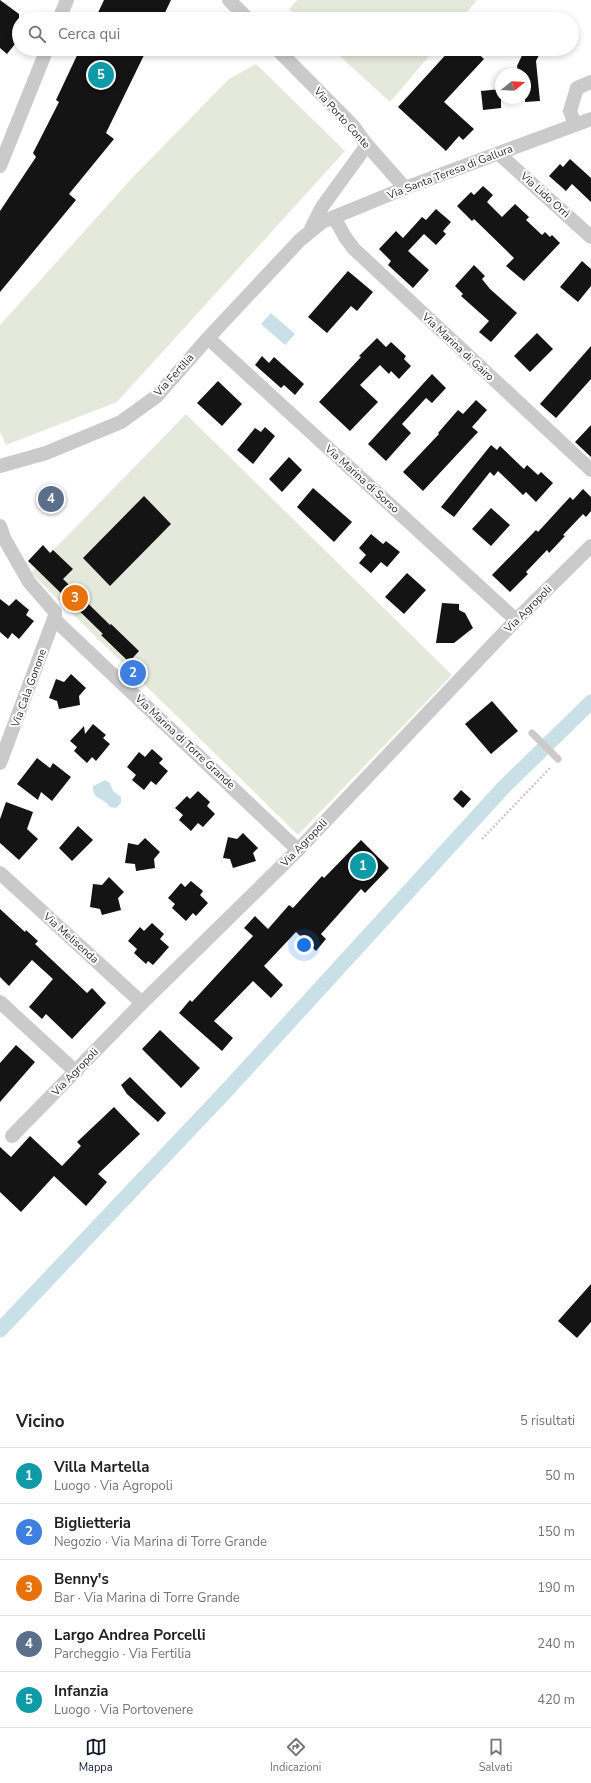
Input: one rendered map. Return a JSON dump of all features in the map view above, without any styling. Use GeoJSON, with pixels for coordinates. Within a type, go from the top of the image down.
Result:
{"type":"FeatureCollection","features":[{"type":"Feature","properties":{"kind":"street"},"geometry":{"type":"LineString","coordinates":[[62,12],[67,0]]}},
{"type":"Feature","properties":{"kind":"street"},"geometry":{"type":"LineString","coordinates":[[229,0],[241,12]]}},
{"type":"Feature","properties":{"kind":"street"},"geometry":{"type":"LineString","coordinates":[[0,166],[44,56]]}},
{"type":"Feature","properties":{"kind":"street","name":"Via Porto Conte"},"geometry":{"type":"LineString","coordinates":[[284,56],[353,126],[367,145],[405,188]]}},
{"type":"Feature","properties":{"kind":"street"},"geometry":{"type":"LineString","coordinates":[[575,125],[570,111],[577,88],[591,82]]}},
{"type":"Feature","properties":{"kind":"street","name":"Via Santa Teresa di Gallura"},"geometry":{"type":"LineString","coordinates":[[311,230],[322,222],[405,188],[591,119]]}},
{"type":"Feature","properties":{"kind":"street"},"geometry":{"type":"LineString","coordinates":[[311,230],[322,207],[367,145]]}},
{"type":"Feature","properties":{"kind":"street","name":"Via Lido Orrì"},"geometry":{"type":"LineString","coordinates":[[499,154],[591,237]]}},
{"type":"Feature","properties":{"kind":"street","name":"Via Marina di Gairo"},"geometry":{"type":"LineString","coordinates":[[334,217],[345,237],[354,249],[591,470]]}},
{"type":"Feature","properties":{"kind":"street","name":"Via Fertilia"},"geometry":{"type":"LineString","coordinates":[[0,466],[46,453],[121,422],[157,396],[208,338],[311,230]]}},
{"type":"Feature","properties":{"kind":"street","name":"Via Marina di Sorso"},"geometry":{"type":"LineString","coordinates":[[208,338],[516,620]]}},
{"type":"Feature","properties":{"kind":"street","name":"Via Marina di Torre Grande"},"geometry":{"type":"LineString","coordinates":[[2,532],[34,589],[55,615],[298,850]]}},
{"type":"Feature","properties":{"kind":"street","name":"Via Agropoli"},"geometry":{"type":"LineString","coordinates":[[12,1136],[142,1003],[298,850],[516,620],[591,546]]}},
{"type":"Feature","properties":{"kind":"street","name":"Via Cala Gonone"},"geometry":{"type":"LineString","coordinates":[[0,763],[55,615]]}},
{"type":"Feature","properties":{"kind":"street","name":"Via Melisenda"},"geometry":{"type":"LineString","coordinates":[[0,874],[142,1003]]}},
{"type":"Feature","properties":{"kind":"street"},"geometry":{"type":"LineString","coordinates":[[0,1002],[76,1072]]}},
{"type":"Feature","properties":{"kind":"lane"},"geometry":{"type":"LineString","coordinates":[[532,733],[558,759]]}},
{"type":"Feature","properties":{"kind":"path"},"geometry":{"type":"LineString","coordinates":[[482,839],[558,759]]}},
{"type":"Feature","properties":{"kind":"shaded area"},"geometry":{"type":"Polygon","coordinates":[[[297,0],[477,0],[467,12],[292,12],[289,9],[297,0]]]}},
{"type":"Feature","properties":{"kind":"shaded area"},"geometry":{"type":"Polygon","coordinates":[[[340,56],[429,56],[390,102],[340,56]]]}},
{"type":"Feature","properties":{"kind":"shaded area"},"geometry":{"type":"Polygon","coordinates":[[[256,64],[345,151],[117,402],[6,445],[0,432],[0,325],[132,178],[229,79],[256,64]]]}},
{"type":"Feature","properties":{"kind":"shaded area"},"geometry":{"type":"Polygon","coordinates":[[[186,414],[452,675],[298,835],[31,573],[186,414]]]}},
{"type":"Feature","properties":{"kind":"water"},"geometry":{"type":"Polygon","coordinates":[[[271,313],[295,334],[285,345],[261,324],[271,313]]]}},
{"type":"Feature","properties":{"kind":"water"},"geometry":{"type":"Polygon","coordinates":[[[105,780],[110,783],[113,791],[121,797],[121,803],[116,808],[110,807],[94,793],[93,786],[105,780]]]}},
{"type":"Feature","properties":{"kind":"building"},"geometry":{"type":"Polygon","coordinates":[[[0,0],[16,12],[12,12],[12,48],[7,54],[0,48],[0,0]]]}},
{"type":"Feature","properties":{"kind":"building"},"geometry":{"type":"Polygon","coordinates":[[[104,0],[171,0],[165,12],[98,12],[104,0]]]}},
{"type":"Feature","properties":{"kind":"building"},"geometry":{"type":"Polygon","coordinates":[[[77,56],[144,56],[106,133],[114,139],[69,194],[76,200],[0,292],[0,211],[36,157],[33,153],[59,102],[56,100],[77,56]]]}},
{"type":"Feature","properties":{"kind":"building"},"geometry":{"type":"Polygon","coordinates":[[[445,56],[481,56],[484,59],[444,102],[474,129],[463,140],[459,136],[446,151],[398,107],[445,56]]]}},
{"type":"Feature","properties":{"kind":"building"},"geometry":{"type":"Polygon","coordinates":[[[522,56],[538,56],[536,61],[540,101],[531,102],[531,68],[517,68],[522,56]]]}},
{"type":"Feature","properties":{"kind":"building"},"geometry":{"type":"Polygon","coordinates":[[[495,90],[495,104],[501,104],[501,108],[483,110],[481,91],[495,90]]]}},
{"type":"Feature","properties":{"kind":"building"},"geometry":{"type":"Polygon","coordinates":[[[570,159],[591,178],[591,202],[572,184],[566,191],[549,176],[560,164],[563,167],[570,159]]]}},
{"type":"Feature","properties":{"kind":"building"},"geometry":{"type":"Polygon","coordinates":[[[483,186],[493,195],[487,202],[502,217],[515,204],[529,217],[526,220],[542,235],[545,232],[550,237],[552,235],[560,243],[524,281],[506,266],[514,258],[474,219],[472,221],[457,206],[471,192],[474,195],[483,186]]]}},
{"type":"Feature","properties":{"kind":"building"},"geometry":{"type":"Polygon","coordinates":[[[436,209],[451,222],[443,231],[446,234],[436,245],[424,234],[408,251],[429,270],[413,288],[388,265],[391,261],[379,249],[396,231],[403,238],[422,217],[426,220],[436,209]]]}},
{"type":"Feature","properties":{"kind":"building"},"geometry":{"type":"Polygon","coordinates":[[[582,261],[591,269],[591,286],[578,302],[560,287],[582,261]]]}},
{"type":"Feature","properties":{"kind":"building"},"geometry":{"type":"Polygon","coordinates":[[[474,265],[485,276],[482,279],[490,289],[517,313],[491,342],[479,332],[489,321],[461,296],[463,294],[455,286],[474,265]]]}},
{"type":"Feature","properties":{"kind":"building"},"geometry":{"type":"Polygon","coordinates":[[[348,271],[373,292],[357,311],[351,306],[327,333],[308,317],[348,271]]]}},
{"type":"Feature","properties":{"kind":"building"},"geometry":{"type":"Polygon","coordinates":[[[537,333],[553,349],[530,372],[514,356],[537,333]]]}},
{"type":"Feature","properties":{"kind":"building"},"geometry":{"type":"Polygon","coordinates":[[[377,338],[386,347],[391,342],[406,356],[404,359],[411,366],[399,379],[391,371],[389,374],[380,365],[360,385],[378,402],[350,431],[319,402],[361,357],[359,356],[377,338]]]}},
{"type":"Feature","properties":{"kind":"building"},"geometry":{"type":"Polygon","coordinates":[[[591,346],[591,379],[556,418],[540,404],[591,346]]]}},
{"type":"Feature","properties":{"kind":"building"},"geometry":{"type":"Polygon","coordinates":[[[262,356],[269,363],[274,357],[304,384],[295,395],[284,385],[281,388],[255,365],[262,356]]]}},
{"type":"Feature","properties":{"kind":"building"},"geometry":{"type":"Polygon","coordinates":[[[432,374],[446,388],[432,403],[426,398],[402,424],[411,433],[386,461],[368,444],[432,374]]]}},
{"type":"Feature","properties":{"kind":"building"},"geometry":{"type":"Polygon","coordinates":[[[218,381],[242,404],[222,426],[197,403],[218,381]]]}},
{"type":"Feature","properties":{"kind":"building"},"geometry":{"type":"Polygon","coordinates":[[[476,400],[487,410],[472,427],[478,432],[423,491],[403,472],[439,434],[438,433],[458,410],[463,414],[476,400]]]}},
{"type":"Feature","properties":{"kind":"building"},"geometry":{"type":"Polygon","coordinates":[[[591,425],[591,457],[575,442],[591,425]]]}},
{"type":"Feature","properties":{"kind":"building"},"geometry":{"type":"Polygon","coordinates":[[[265,427],[275,436],[253,464],[237,450],[255,428],[261,432],[265,427]]]}},
{"type":"Feature","properties":{"kind":"building"},"geometry":{"type":"Polygon","coordinates":[[[491,445],[497,450],[500,446],[524,469],[527,465],[538,475],[541,472],[553,483],[536,502],[526,492],[523,495],[498,471],[494,476],[490,472],[454,517],[441,507],[491,445]]]}},
{"type":"Feature","properties":{"kind":"building"},"geometry":{"type":"Polygon","coordinates":[[[289,457],[302,470],[282,492],[269,479],[289,457]]]}},
{"type":"Feature","properties":{"kind":"building"},"geometry":{"type":"Polygon","coordinates":[[[313,488],[352,522],[334,542],[297,507],[313,488]]]}},
{"type":"Feature","properties":{"kind":"building"},"geometry":{"type":"Polygon","coordinates":[[[583,489],[591,497],[591,511],[586,517],[583,514],[563,535],[565,536],[549,553],[547,550],[526,572],[528,574],[510,592],[492,575],[536,530],[538,532],[570,497],[573,500],[583,489]]]}},
{"type":"Feature","properties":{"kind":"building"},"geometry":{"type":"Polygon","coordinates":[[[144,496],[171,524],[110,586],[83,558],[144,496]]]}},
{"type":"Feature","properties":{"kind":"building"},"geometry":{"type":"Polygon","coordinates":[[[491,508],[510,525],[491,546],[472,529],[491,508]]]}},
{"type":"Feature","properties":{"kind":"building"},"geometry":{"type":"Polygon","coordinates":[[[371,534],[383,544],[386,541],[400,552],[387,567],[381,562],[371,573],[359,563],[366,555],[359,548],[371,534]]]}},
{"type":"Feature","properties":{"kind":"building"},"geometry":{"type":"Polygon","coordinates":[[[43,545],[50,553],[53,550],[73,569],[63,579],[139,651],[129,662],[101,635],[103,634],[28,561],[43,545]]]}},
{"type":"Feature","properties":{"kind":"building"},"geometry":{"type":"Polygon","coordinates":[[[407,573],[426,590],[404,614],[385,597],[407,573]]]}},
{"type":"Feature","properties":{"kind":"building"},"geometry":{"type":"Polygon","coordinates":[[[0,599],[9,606],[16,599],[29,610],[26,615],[34,621],[19,639],[12,633],[8,639],[0,632],[0,599]]]}},
{"type":"Feature","properties":{"kind":"building"},"geometry":{"type":"Polygon","coordinates":[[[442,603],[459,604],[459,610],[465,613],[473,628],[454,643],[436,643],[442,603]]]}},
{"type":"Feature","properties":{"kind":"building"},"geometry":{"type":"Polygon","coordinates":[[[71,674],[86,688],[79,696],[80,705],[59,709],[57,701],[49,698],[56,679],[64,682],[71,674]]]}},
{"type":"Feature","properties":{"kind":"building"},"geometry":{"type":"Polygon","coordinates":[[[492,701],[518,731],[491,754],[465,724],[492,701]]]}},
{"type":"Feature","properties":{"kind":"building"},"geometry":{"type":"Polygon","coordinates":[[[93,724],[106,735],[103,738],[110,744],[96,761],[92,757],[87,763],[74,751],[77,747],[70,741],[84,726],[85,734],[93,724]]]}},
{"type":"Feature","properties":{"kind":"building"},"geometry":{"type":"Polygon","coordinates":[[[152,749],[163,759],[159,763],[168,771],[156,785],[151,781],[144,790],[132,780],[136,775],[127,767],[139,752],[145,757],[152,749]]]}},
{"type":"Feature","properties":{"kind":"building"},"geometry":{"type":"Polygon","coordinates":[[[37,758],[50,768],[53,763],[71,777],[52,801],[41,792],[38,800],[17,784],[37,758]]]}},
{"type":"Feature","properties":{"kind":"building"},"geometry":{"type":"Polygon","coordinates":[[[461,790],[471,799],[463,808],[453,799],[461,790]]]}},
{"type":"Feature","properties":{"kind":"building"},"geometry":{"type":"Polygon","coordinates":[[[198,791],[210,802],[207,806],[215,814],[203,827],[198,823],[191,831],[179,820],[183,815],[175,808],[187,796],[190,799],[198,791]]]}},
{"type":"Feature","properties":{"kind":"building"},"geometry":{"type":"Polygon","coordinates":[[[6,802],[33,812],[27,829],[38,839],[19,860],[0,843],[0,819],[6,802]]]}},
{"type":"Feature","properties":{"kind":"building"},"geometry":{"type":"Polygon","coordinates":[[[78,826],[93,840],[72,861],[59,848],[78,826]]]}},
{"type":"Feature","properties":{"kind":"building"},"geometry":{"type":"Polygon","coordinates":[[[243,833],[258,848],[253,853],[256,861],[233,868],[230,859],[223,858],[228,837],[237,839],[243,833]]]}},
{"type":"Feature","properties":{"kind":"building"},"geometry":{"type":"Polygon","coordinates":[[[145,838],[160,852],[154,859],[155,868],[136,871],[135,864],[125,863],[128,843],[138,845],[145,838]]]}},
{"type":"Feature","properties":{"kind":"building"},"geometry":{"type":"Polygon","coordinates":[[[361,840],[389,868],[365,893],[361,889],[321,934],[326,939],[316,951],[296,932],[264,966],[283,985],[271,998],[253,981],[214,1021],[233,1038],[222,1051],[179,1013],[190,1000],[192,1002],[253,936],[244,928],[255,916],[268,929],[289,905],[293,908],[322,876],[324,878],[361,840]]]}},
{"type":"Feature","properties":{"kind":"building"},"geometry":{"type":"Polygon","coordinates":[[[109,877],[124,892],[118,898],[121,910],[102,915],[100,909],[90,907],[93,884],[102,885],[109,877]]]}},
{"type":"Feature","properties":{"kind":"building"},"geometry":{"type":"Polygon","coordinates":[[[191,881],[203,891],[200,895],[208,903],[196,916],[193,913],[186,921],[172,908],[175,904],[168,898],[181,883],[185,887],[191,881]]]}},
{"type":"Feature","properties":{"kind":"building"},"geometry":{"type":"Polygon","coordinates":[[[0,909],[25,932],[26,930],[38,941],[35,944],[87,993],[92,988],[106,1003],[72,1039],[46,1014],[42,1019],[29,1007],[53,979],[32,960],[9,986],[0,977],[0,909]]]}},
{"type":"Feature","properties":{"kind":"building"},"geometry":{"type":"Polygon","coordinates":[[[152,923],[164,934],[160,939],[169,947],[153,965],[148,961],[146,964],[134,953],[137,949],[128,941],[140,927],[144,931],[152,923]]]}},
{"type":"Feature","properties":{"kind":"building"},"geometry":{"type":"Polygon","coordinates":[[[160,1030],[200,1068],[181,1088],[142,1049],[160,1030]]]}},
{"type":"Feature","properties":{"kind":"building"},"geometry":{"type":"Polygon","coordinates":[[[16,1045],[35,1062],[0,1102],[0,1063],[16,1045]]]}},
{"type":"Feature","properties":{"kind":"building"},"geometry":{"type":"Polygon","coordinates":[[[130,1077],[166,1113],[158,1122],[127,1094],[121,1085],[130,1077]]]}},
{"type":"Feature","properties":{"kind":"building"},"geometry":{"type":"Polygon","coordinates":[[[114,1107],[140,1134],[98,1174],[107,1182],[86,1206],[54,1176],[21,1212],[0,1192],[0,1147],[11,1157],[30,1136],[62,1166],[81,1146],[77,1142],[114,1107]]]}},
{"type":"Feature","properties":{"kind":"building"},"geometry":{"type":"Polygon","coordinates":[[[591,1284],[591,1322],[577,1338],[558,1321],[591,1284]]]}},
{"type":"Feature","properties":{"kind":"waterway"},"geometry":{"type":"LineString","coordinates":[[0,1330],[229,1088],[504,787],[591,702]]}},
{"type":"Feature","properties":{"kind":"place","name":"Infanzia"},"geometry":{"type":"Point","coordinates":[101,75]}},
{"type":"Feature","properties":{"kind":"place","name":"Largo Andrea Porcelli"},"geometry":{"type":"Point","coordinates":[51,499]}},
{"type":"Feature","properties":{"kind":"place","name":"Benny's"},"geometry":{"type":"Point","coordinates":[75,598]}},
{"type":"Feature","properties":{"kind":"place","name":"Biglietteria"},"geometry":{"type":"Point","coordinates":[133,673]}},
{"type":"Feature","properties":{"kind":"place","name":"Villa Martella"},"geometry":{"type":"Point","coordinates":[363,866]}}]}
